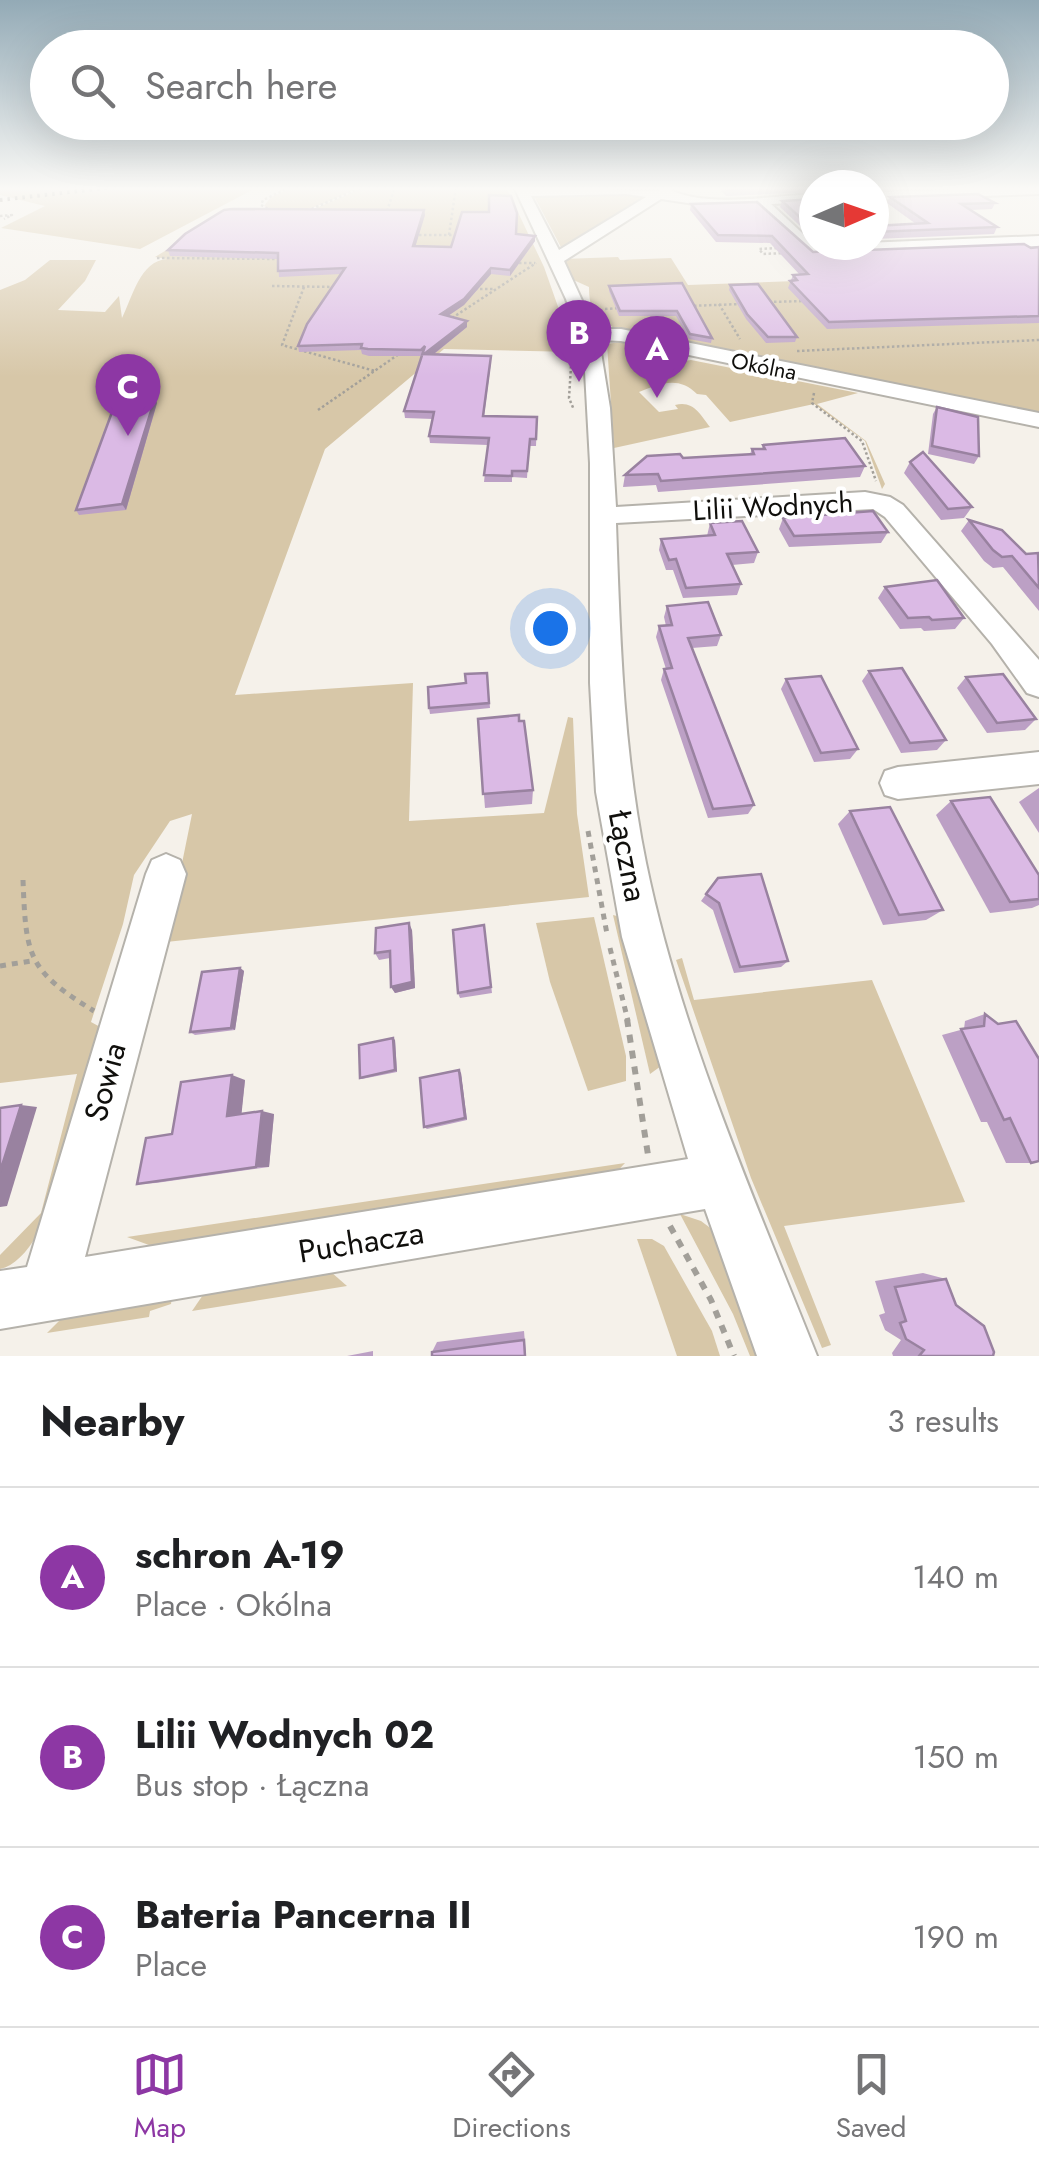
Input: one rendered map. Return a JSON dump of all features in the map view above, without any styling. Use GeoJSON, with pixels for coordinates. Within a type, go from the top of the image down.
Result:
{"type":"FeatureCollection","features":[{"type":"Feature","properties":{"kind":"street"},"geometry":{"type":"LineString","coordinates":[[541,250],[589,334]]}},
{"type":"Feature","properties":{"kind":"street"},"geometry":{"type":"LineString","coordinates":[[545,262],[565,250]]}},
{"type":"Feature","properties":{"kind":"street","name":"Okólna"},"geometry":{"type":"LineString","coordinates":[[589,334],[620,336],[1039,420]]}},
{"type":"Feature","properties":{"kind":"street","name":"Łączna"},"geometry":{"type":"LineString","coordinates":[[589,334],[597,382],[607,682],[621,831],[647,947],[673,1038],[787,1356]]}},
{"type":"Feature","properties":{"kind":"street","name":"Lilii Wodnych"},"geometry":{"type":"LineString","coordinates":[[604,516],[865,500],[881,503],[894,512],[966,593],[1039,684]]}},
{"type":"Feature","properties":{"kind":"street"},"geometry":{"type":"LineString","coordinates":[[898,782],[1039,768]]}},
{"type":"Feature","properties":{"kind":"street","name":"Sowia"},"geometry":{"type":"LineString","coordinates":[[24,1296],[120,1026],[166,874]]}},
{"type":"Feature","properties":{"kind":"street","name":"Puchacza"},"geometry":{"type":"LineString","coordinates":[[24,1296],[722,1180]]}},
{"type":"Feature","properties":{"kind":"path"},"geometry":{"type":"LineString","coordinates":[[157,258],[281,259]]}},
{"type":"Feature","properties":{"kind":"path"},"geometry":{"type":"LineString","coordinates":[[516,263],[545,262]]}},
{"type":"Feature","properties":{"kind":"path"},"geometry":{"type":"LineString","coordinates":[[450,320],[545,262]]}},
{"type":"Feature","properties":{"kind":"path"},"geometry":{"type":"LineString","coordinates":[[272,286],[342,287]]}},
{"type":"Feature","properties":{"kind":"path"},"geometry":{"type":"LineString","coordinates":[[304,287],[282,345],[375,371]]}},
{"type":"Feature","properties":{"kind":"path"},"geometry":{"type":"LineString","coordinates":[[476,289],[495,290]]}},
{"type":"Feature","properties":{"kind":"path"},"geometry":{"type":"LineString","coordinates":[[757,303],[813,301]]}},
{"type":"Feature","properties":{"kind":"path"},"geometry":{"type":"LineString","coordinates":[[719,304],[749,353]]}},
{"type":"Feature","properties":{"kind":"path"},"geometry":{"type":"LineString","coordinates":[[681,306],[738,304]]}},
{"type":"Feature","properties":{"kind":"path"},"geometry":{"type":"LineString","coordinates":[[604,309],[624,308]]}},
{"type":"Feature","properties":{"kind":"path"},"geometry":{"type":"LineString","coordinates":[[783,352],[1039,340]]}},
{"type":"Feature","properties":{"kind":"path"},"geometry":{"type":"LineString","coordinates":[[318,410],[405,350]]}},
{"type":"Feature","properties":{"kind":"path"},"geometry":{"type":"LineString","coordinates":[[816,383],[812,403],[862,441],[880,493]]}},
{"type":"Feature","properties":{"kind":"path"},"geometry":{"type":"LineString","coordinates":[[24,880],[31,962],[54,988],[120,1026]]}},
{"type":"Feature","properties":{"kind":"path"},"geometry":{"type":"LineString","coordinates":[[0,966],[31,962]]}},
{"type":"Feature","properties":{"kind":"shaded area"},"geometry":{"type":"Polygon","coordinates":[[[166,250],[536,250],[574,352],[444,349],[325,449],[235,695],[413,683],[409,821],[544,813],[568,717],[573,718],[577,814],[589,897],[166,942],[192,814],[170,821],[134,875],[123,924],[91,1022],[102,1028],[79,1124],[54,1201],[38,1234],[20,1257],[0,1269],[0,1255],[41,1213],[77,1074],[0,1083],[0,290],[25,280],[50,260],[96,260],[85,281],[58,310],[105,312],[119,296],[122,318],[144,273],[167,259],[155,257],[166,250]]]}},
{"type":"Feature","properties":{"kind":"shaded area"},"geometry":{"type":"Polygon","coordinates":[[[671,258],[688,285],[1039,272],[1039,416],[615,328],[594,312],[589,287],[569,278],[563,259],[671,258]]]}},
{"type":"Feature","properties":{"kind":"shaded area"},"geometry":{"type":"Polygon","coordinates":[[[620,342],[678,362],[691,360],[858,393],[817,404],[866,441],[885,484],[882,489],[865,441],[814,404],[730,422],[706,395],[677,383],[639,392],[659,412],[678,409],[675,405],[691,406],[710,427],[614,448],[607,344],[620,342]]]}},
{"type":"Feature","properties":{"kind":"shaded area"},"geometry":{"type":"Polygon","coordinates":[[[613,915],[624,918],[661,1066],[650,1074],[613,915]]]}},
{"type":"Feature","properties":{"kind":"shaded area"},"geometry":{"type":"Polygon","coordinates":[[[594,917],[626,1056],[626,1081],[588,1091],[550,982],[536,923],[594,917]]]}},
{"type":"Feature","properties":{"kind":"shaded area"},"geometry":{"type":"Polygon","coordinates":[[[682,958],[694,1000],[872,980],[965,1202],[784,1226],[831,1345],[822,1348],[751,1178],[676,960],[682,958]]]}},
{"type":"Feature","properties":{"kind":"shaded area"},"geometry":{"type":"Polygon","coordinates":[[[625,1163],[612,1177],[160,1249],[127,1237],[625,1163]]]}},
{"type":"Feature","properties":{"kind":"shaded area"},"geometry":{"type":"Polygon","coordinates":[[[680,1214],[713,1230],[760,1356],[750,1356],[733,1314],[680,1214]]]}},
{"type":"Feature","properties":{"kind":"shaded area"},"geometry":{"type":"Polygon","coordinates":[[[637,1239],[652,1239],[664,1246],[712,1331],[720,1356],[677,1356],[637,1239]]]}},
{"type":"Feature","properties":{"kind":"shaded area"},"geometry":{"type":"Polygon","coordinates":[[[331,1272],[347,1286],[192,1311],[207,1289],[331,1272]]]}},
{"type":"Feature","properties":{"kind":"shaded area"},"geometry":{"type":"Polygon","coordinates":[[[172,1297],[171,1304],[150,1311],[149,1317],[47,1333],[64,1316],[172,1297]]]}},
{"type":"Feature","properties":{"kind":"building"},"geometry":{"type":"Polygon","coordinates":[[[178,250],[524,250],[510,270],[491,268],[464,299],[441,314],[467,321],[424,354],[491,356],[483,416],[537,417],[536,439],[530,439],[527,471],[512,471],[512,476],[484,475],[489,438],[429,436],[434,412],[404,411],[425,346],[421,350],[368,349],[361,348],[362,344],[298,346],[307,324],[345,268],[278,271],[278,253],[178,250]]]}},
{"type":"Feature","properties":{"kind":"building"},"geometry":{"type":"Polygon","coordinates":[[[786,250],[799,250],[799,260],[889,260],[889,250],[1039,250],[1039,316],[829,322],[790,281],[797,280],[793,275],[808,274],[786,250]]]}},
{"type":"Feature","properties":{"kind":"building"},"geometry":{"type":"Polygon","coordinates":[[[682,283],[712,338],[690,334],[677,311],[620,311],[609,286],[682,283]]]}},
{"type":"Feature","properties":{"kind":"building"},"geometry":{"type":"Polygon","coordinates":[[[758,284],[797,337],[768,337],[747,314],[730,285],[758,284]]]}},
{"type":"Feature","properties":{"kind":"building"},"geometry":{"type":"Polygon","coordinates":[[[155,398],[122,504],[76,510],[115,404],[155,398]]]}},
{"type":"Feature","properties":{"kind":"building"},"geometry":{"type":"Polygon","coordinates":[[[937,407],[978,417],[979,456],[932,446],[937,407]]]}},
{"type":"Feature","properties":{"kind":"building"},"geometry":{"type":"Polygon","coordinates":[[[845,438],[865,466],[661,481],[658,474],[625,475],[647,456],[754,454],[752,449],[765,449],[763,445],[845,438]]]}},
{"type":"Feature","properties":{"kind":"building"},"geometry":{"type":"Polygon","coordinates":[[[923,452],[972,507],[948,509],[910,462],[923,452]]]}},
{"type":"Feature","properties":{"kind":"building"},"geometry":{"type":"Polygon","coordinates":[[[873,511],[888,532],[794,536],[783,518],[873,511]]]}},
{"type":"Feature","properties":{"kind":"building"},"geometry":{"type":"Polygon","coordinates":[[[969,520],[1002,530],[1026,554],[1038,553],[1039,588],[1012,556],[1002,557],[993,550],[969,520]]]}},
{"type":"Feature","properties":{"kind":"building"},"geometry":{"type":"Polygon","coordinates":[[[742,521],[758,552],[727,554],[741,584],[686,588],[676,559],[669,560],[661,539],[715,535],[710,523],[742,521]]]}},
{"type":"Feature","properties":{"kind":"building"},"geometry":{"type":"Polygon","coordinates":[[[937,580],[964,618],[908,618],[885,587],[937,580]]]}},
{"type":"Feature","properties":{"kind":"building"},"geometry":{"type":"Polygon","coordinates":[[[708,602],[721,635],[688,638],[754,805],[713,809],[664,669],[672,668],[659,626],[672,625],[667,606],[708,602]]]}},
{"type":"Feature","properties":{"kind":"building"},"geometry":{"type":"Polygon","coordinates":[[[902,668],[946,740],[910,743],[869,671],[902,668]]]}},
{"type":"Feature","properties":{"kind":"building"},"geometry":{"type":"Polygon","coordinates":[[[487,673],[489,703],[429,708],[428,687],[466,683],[465,674],[487,673]]]}},
{"type":"Feature","properties":{"kind":"building"},"geometry":{"type":"Polygon","coordinates":[[[1003,674],[1036,719],[997,723],[966,677],[1003,674]]]}},
{"type":"Feature","properties":{"kind":"building"},"geometry":{"type":"Polygon","coordinates":[[[821,676],[858,749],[821,753],[786,679],[821,676]]]}},
{"type":"Feature","properties":{"kind":"building"},"geometry":{"type":"Polygon","coordinates":[[[519,715],[519,721],[524,721],[533,790],[483,794],[478,719],[519,715]]]}},
{"type":"Feature","properties":{"kind":"building"},"geometry":{"type":"Polygon","coordinates":[[[990,797],[1039,875],[1039,899],[1010,902],[951,801],[990,797]]]}},
{"type":"Feature","properties":{"kind":"building"},"geometry":{"type":"Polygon","coordinates":[[[890,807],[943,910],[899,915],[850,811],[890,807]]]}},
{"type":"Feature","properties":{"kind":"building"},"geometry":{"type":"Polygon","coordinates":[[[761,874],[788,961],[740,967],[719,903],[706,894],[718,878],[761,874]]]}},
{"type":"Feature","properties":{"kind":"building"},"geometry":{"type":"Polygon","coordinates":[[[409,923],[412,982],[391,987],[390,951],[375,953],[376,928],[409,923]]]}},
{"type":"Feature","properties":{"kind":"building"},"geometry":{"type":"Polygon","coordinates":[[[484,925],[491,987],[458,993],[453,930],[484,925]]]}},
{"type":"Feature","properties":{"kind":"building"},"geometry":{"type":"Polygon","coordinates":[[[240,968],[231,1028],[190,1032],[202,972],[240,968]]]}},
{"type":"Feature","properties":{"kind":"building"},"geometry":{"type":"Polygon","coordinates":[[[985,1014],[998,1024],[1016,1021],[1039,1059],[1039,1161],[1031,1163],[1010,1118],[1004,1120],[961,1029],[984,1026],[985,1014]]]}},
{"type":"Feature","properties":{"kind":"building"},"geometry":{"type":"Polygon","coordinates":[[[393,1038],[395,1070],[360,1078],[359,1045],[393,1038]]]}},
{"type":"Feature","properties":{"kind":"building"},"geometry":{"type":"Polygon","coordinates":[[[459,1070],[465,1118],[424,1127],[420,1078],[459,1070]]]}},
{"type":"Feature","properties":{"kind":"building"},"geometry":{"type":"Polygon","coordinates":[[[232,1075],[227,1116],[262,1111],[256,1167],[137,1184],[146,1138],[172,1134],[181,1082],[232,1075]]]}},
{"type":"Feature","properties":{"kind":"building"},"geometry":{"type":"Polygon","coordinates":[[[21,1105],[0,1172],[0,1108],[21,1105]]]}},
{"type":"Feature","properties":{"kind":"building"},"geometry":{"type":"Polygon","coordinates":[[[946,1279],[956,1305],[984,1326],[993,1356],[919,1356],[924,1350],[906,1339],[900,1323],[906,1321],[895,1287],[946,1279]]]}},
{"type":"Feature","properties":{"kind":"building"},"geometry":{"type":"Polygon","coordinates":[[[524,1340],[525,1356],[432,1356],[432,1352],[524,1340]]]}},
{"type":"Feature","properties":{"kind":"place","name":"Lilii Wodnych 02"},"geometry":{"type":"Point","coordinates":[579,382]}},
{"type":"Feature","properties":{"kind":"place","name":"schron A-19"},"geometry":{"type":"Point","coordinates":[657,398]}},
{"type":"Feature","properties":{"kind":"place","name":"Bateria Pancerna II"},"geometry":{"type":"Point","coordinates":[128,436]}}]}
